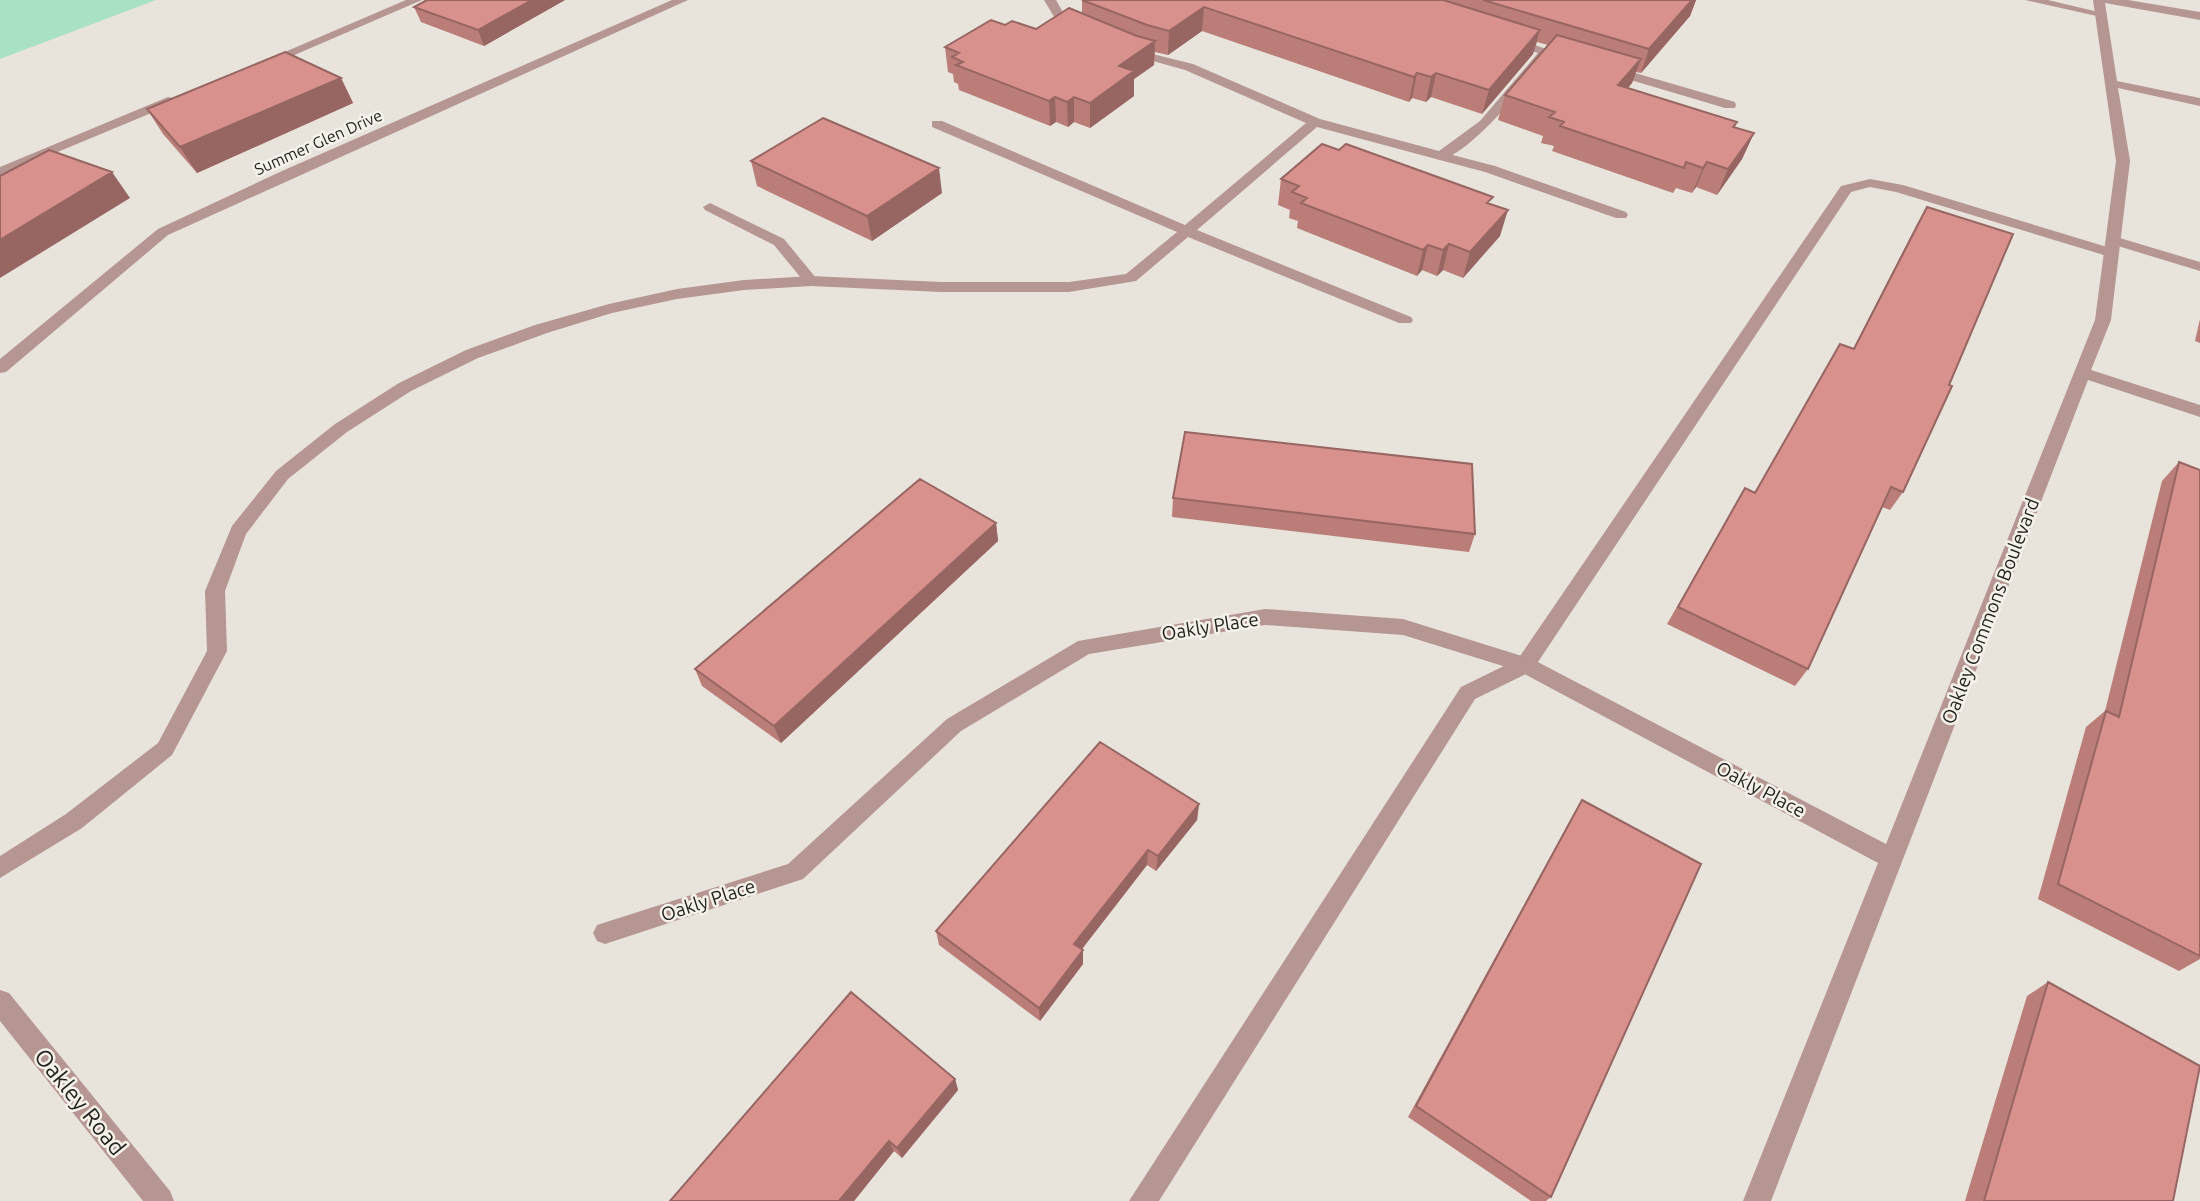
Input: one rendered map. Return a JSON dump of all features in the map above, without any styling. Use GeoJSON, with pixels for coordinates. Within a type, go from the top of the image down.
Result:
{"type":"FeatureCollection","features":[{"type":"Feature","properties":{"kind":"street"},"geometry":{"type":"LineString","coordinates":[[250,69],[416,0]]}},
{"type":"Feature","properties":{"kind":"street","name":"Summer Glen Drive"},"geometry":{"type":"LineString","coordinates":[[0,368],[163,232],[287,174],[682,0]]}},
{"type":"Feature","properties":{"kind":"street"},"geometry":{"type":"LineString","coordinates":[[1050,0],[1063,23],[1085,32]]}},
{"type":"Feature","properties":{"kind":"street"},"geometry":{"type":"LineString","coordinates":[[2031,0],[2103,4],[2200,16]]}},
{"type":"Feature","properties":{"kind":"street","name":"Oakley Commons Boulevard"},"geometry":{"type":"LineString","coordinates":[[1757,1201],[1894,859],[2104,320],[2123,161],[2103,4]]}},
{"type":"Feature","properties":{"kind":"street"},"geometry":{"type":"LineString","coordinates":[[1441,156],[1485,124],[1553,53],[1494,36]]}},
{"type":"Feature","properties":{"kind":"street"},"geometry":{"type":"LineString","coordinates":[[1119,46],[1141,55],[1189,67],[1315,122],[1490,169],[1621,215]]}},
{"type":"Feature","properties":{"kind":"street"},"geometry":{"type":"LineString","coordinates":[[1599,67],[1730,105]]}},
{"type":"Feature","properties":{"kind":"street"},"geometry":{"type":"LineString","coordinates":[[2111,83],[2200,103]]}},
{"type":"Feature","properties":{"kind":"street"},"geometry":{"type":"LineString","coordinates":[[0,172],[176,97]]}},
{"type":"Feature","properties":{"kind":"street"},"geometry":{"type":"LineString","coordinates":[[0,869],[74,821],[165,749],[217,651],[215,591],[238,531],[282,475],[341,428],[405,387],[472,354],[541,328],[677,294],[744,285],[811,281],[1069,287],[1132,278],[1315,122]]}},
{"type":"Feature","properties":{"kind":"street"},"geometry":{"type":"LineString","coordinates":[[937,124],[1187,231],[1405,320]]}},
{"type":"Feature","properties":{"kind":"street"},"geometry":{"type":"LineString","coordinates":[[1143,1201],[1468,693],[1525,665],[1846,189],[1870,183],[1898,188],[2113,247],[2200,267]]}},
{"type":"Feature","properties":{"kind":"street"},"geometry":{"type":"LineString","coordinates":[[710,207],[779,242],[811,281]]}},
{"type":"Feature","properties":{"kind":"street"},"geometry":{"type":"LineString","coordinates":[[2083,373],[2200,411]]}},
{"type":"Feature","properties":{"kind":"street","name":"Oakly Place"},"geometry":{"type":"LineString","coordinates":[[605,933],[795,872],[954,725],[1085,647],[1265,617],[1403,627],[1525,665],[1894,859]]}},
{"type":"Feature","properties":{"kind":"street","name":"Oakley Road"},"geometry":{"type":"LineString","coordinates":[[0,1002],[160,1201]]}},
{"type":"Feature","properties":{"kind":"green space"},"geometry":{"type":"Polygon","coordinates":[[[0,0],[156,0],[0,59],[0,0]]]}},
{"type":"Feature","properties":{"kind":"building"},"geometry":{"type":"Polygon","coordinates":[[[427,0],[532,0],[478,30],[414,7],[427,0]]]}},
{"type":"Feature","properties":{"kind":"building"},"geometry":{"type":"Polygon","coordinates":[[[1082,0],[1443,0],[1540,30],[1489,90],[1436,73],[1431,77],[1417,73],[1414,77],[1204,7],[1169,31],[1082,0]]]}},
{"type":"Feature","properties":{"kind":"building"},"geometry":{"type":"Polygon","coordinates":[[[1483,0],[1692,0],[1649,49],[1483,0]]]}},
{"type":"Feature","properties":{"kind":"building"},"geometry":{"type":"Polygon","coordinates":[[[1069,8],[1155,41],[1119,66],[1134,71],[1090,103],[1074,97],[1067,102],[1055,97],[1049,101],[956,65],[963,62],[952,57],[959,53],[945,47],[991,20],[1005,25],[1012,21],[1036,29],[1069,8]]]}},
{"type":"Feature","properties":{"kind":"building"},"geometry":{"type":"Polygon","coordinates":[[[1557,35],[1641,59],[1618,85],[1737,122],[1733,127],[1754,133],[1728,169],[1707,162],[1703,168],[1686,162],[1684,168],[1560,126],[1564,122],[1549,117],[1555,112],[1505,95],[1557,35]]]}},
{"type":"Feature","properties":{"kind":"building"},"geometry":{"type":"Polygon","coordinates":[[[285,52],[341,78],[180,147],[147,109],[285,52]]]}},
{"type":"Feature","properties":{"kind":"building"},"geometry":{"type":"Polygon","coordinates":[[[823,118],[939,168],[867,216],[751,161],[823,118]]]}},
{"type":"Feature","properties":{"kind":"building"},"geometry":{"type":"Polygon","coordinates":[[[1322,144],[1339,150],[1346,144],[1493,197],[1487,203],[1508,210],[1470,252],[1449,244],[1443,250],[1428,245],[1423,250],[1301,203],[1307,198],[1292,192],[1299,186],[1281,179],[1322,144]]]}},
{"type":"Feature","properties":{"kind":"building"},"geometry":{"type":"Polygon","coordinates":[[[49,150],[112,172],[0,240],[0,176],[49,150]]]}},
{"type":"Feature","properties":{"kind":"building"},"geometry":{"type":"Polygon","coordinates":[[[1927,207],[2013,234],[1949,385],[1952,386],[1903,492],[1891,487],[1808,669],[1678,607],[1745,488],[1755,493],[1840,344],[1854,349],[1927,207]]]}},
{"type":"Feature","properties":{"kind":"building"},"geometry":{"type":"Polygon","coordinates":[[[1185,432],[1472,464],[1475,534],[1173,498],[1185,432]]]}},
{"type":"Feature","properties":{"kind":"building"},"geometry":{"type":"Polygon","coordinates":[[[2179,462],[2200,470],[2200,956],[2058,884],[2106,711],[2119,717],[2179,462]]]}},
{"type":"Feature","properties":{"kind":"building"},"geometry":{"type":"Polygon","coordinates":[[[920,479],[996,523],[774,726],[695,669],[920,479]]]}},
{"type":"Feature","properties":{"kind":"building"},"geometry":{"type":"Polygon","coordinates":[[[1100,742],[1199,804],[1158,856],[1148,850],[1074,944],[1083,950],[1039,1008],[936,931],[1100,742]]]}},
{"type":"Feature","properties":{"kind":"building"},"geometry":{"type":"Polygon","coordinates":[[[1582,800],[1701,864],[1551,1197],[1416,1106],[1582,800]]]}},
{"type":"Feature","properties":{"kind":"building"},"geometry":{"type":"Polygon","coordinates":[[[2048,982],[2200,1066],[2173,1201],[1984,1201],[2048,982]]]}},
{"type":"Feature","properties":{"kind":"building"},"geometry":{"type":"Polygon","coordinates":[[[851,992],[955,1079],[897,1148],[889,1141],[839,1201],[670,1201],[851,992]]]}}]}
